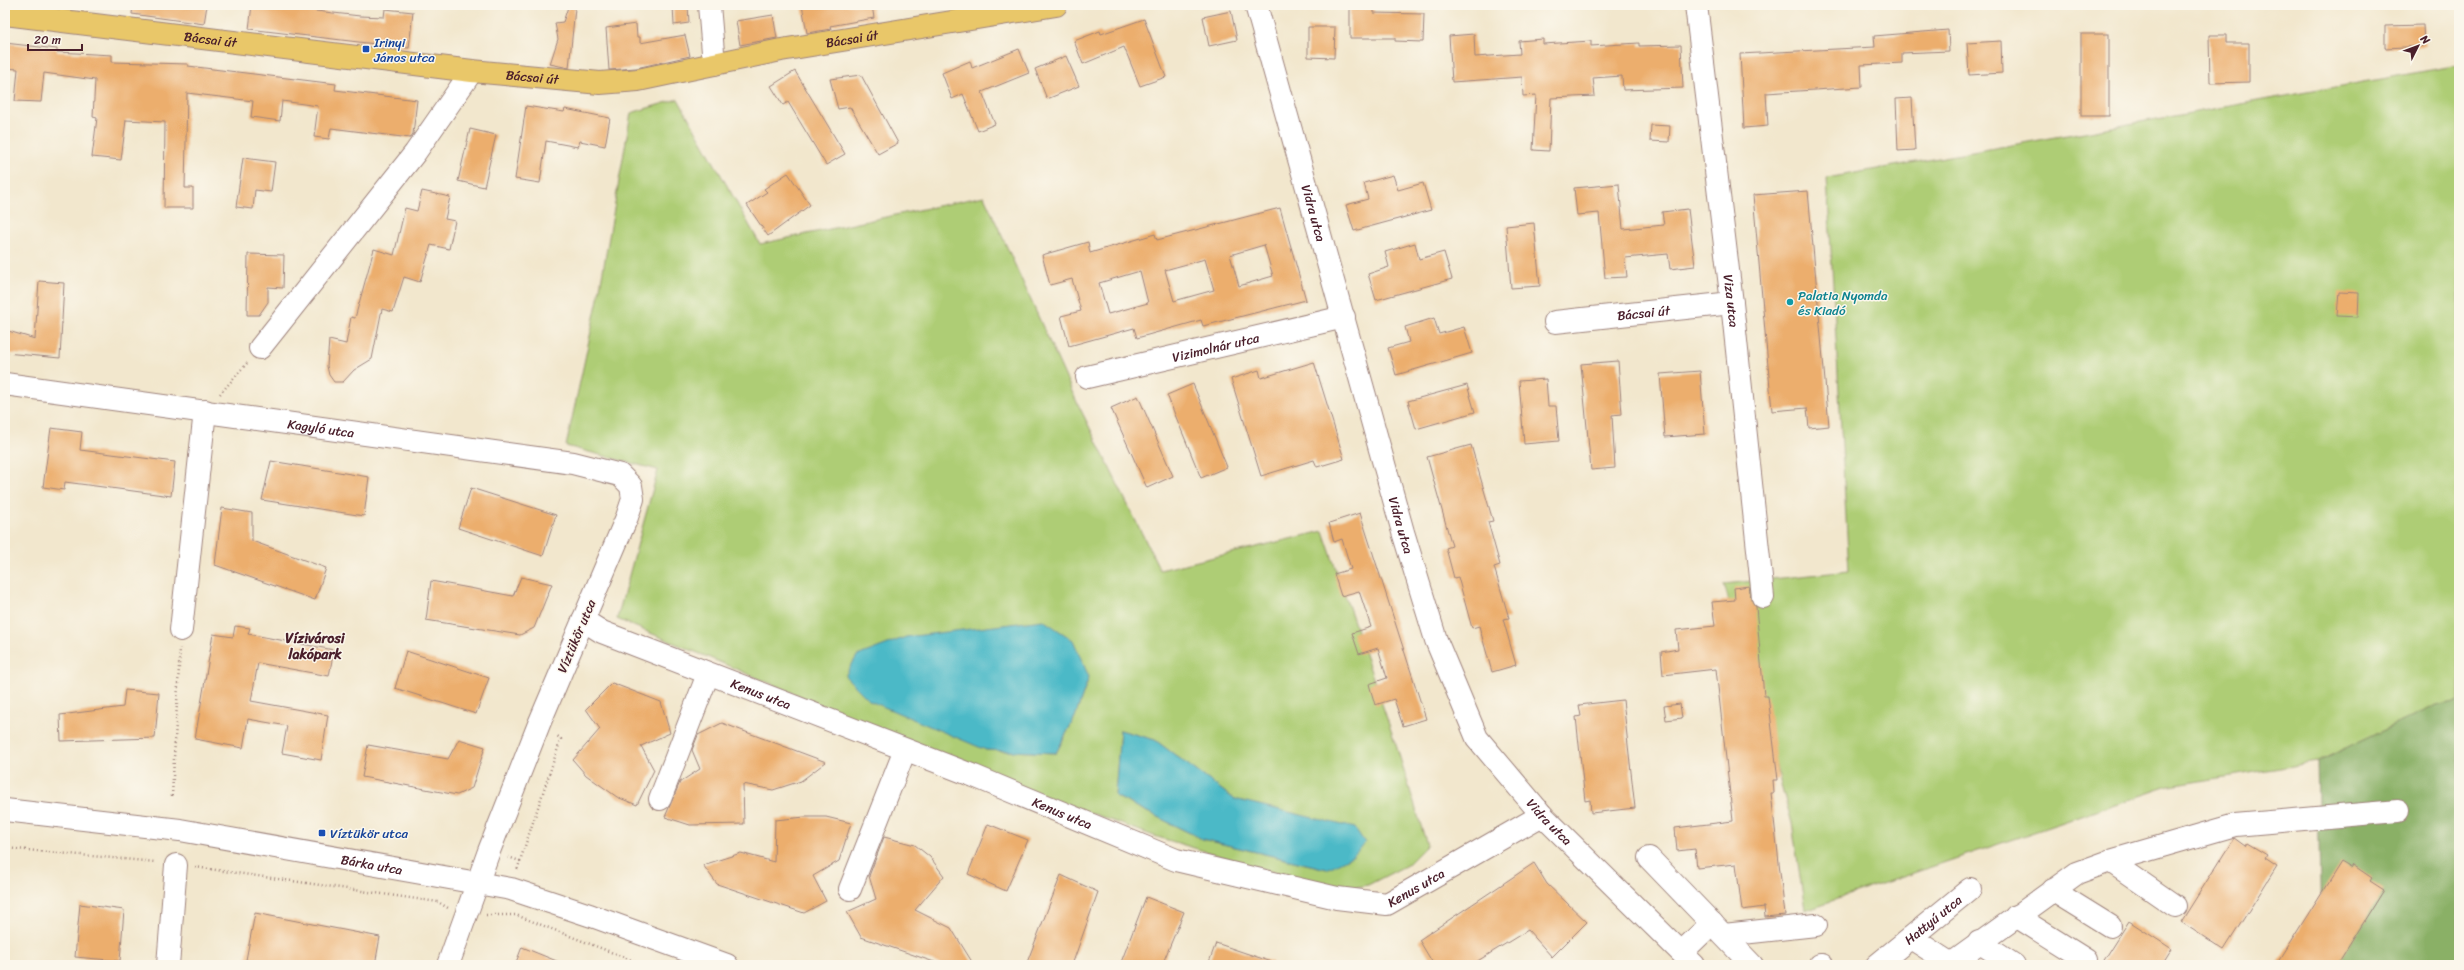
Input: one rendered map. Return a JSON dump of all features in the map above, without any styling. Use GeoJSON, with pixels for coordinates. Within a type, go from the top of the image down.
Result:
{"type":"FeatureCollection","features":[{"type":"Feature","properties":{"kind":"main road","name":"Bácsai út"},"geometry":{"type":"LineString","coordinates":[[5,14],[472,72],[600,83],[638,80],[781,50],[1056,5]]}},
{"type":"Feature","properties":{"kind":"street"},"geometry":{"type":"LineString","coordinates":[[709,5],[714,64]]}},
{"type":"Feature","properties":{"kind":"street","name":"Vidra utca"},"geometry":{"type":"LineString","coordinates":[[1256,5],[1403,532],[1436,640],[1477,738],[1542,815],[1688,959]]}},
{"type":"Feature","properties":{"kind":"street","name":"Viza utca"},"geometry":{"type":"LineString","coordinates":[[1696,5],[1732,303],[1763,597]]}},
{"type":"Feature","properties":{"kind":"street"},"geometry":{"type":"LineString","coordinates":[[260,348],[415,153],[472,72]]}},
{"type":"Feature","properties":{"kind":"street","name":"Bácsai út"},"geometry":{"type":"LineString","coordinates":[[1554,322],[1732,303]]}},
{"type":"Feature","properties":{"kind":"street","name":"Vizimolnár utca"},"geometry":{"type":"LineString","coordinates":[[1087,377],[1344,317]]}},
{"type":"Feature","properties":{"kind":"street","name":"Kagyló utca"},"geometry":{"type":"LineString","coordinates":[[5,384],[205,410],[573,463],[620,475],[631,486]]}},
{"type":"Feature","properties":{"kind":"street"},"geometry":{"type":"LineString","coordinates":[[181,630],[205,410]]}},
{"type":"Feature","properties":{"kind":"street","name":"Víztükör utca"},"geometry":{"type":"LineString","coordinates":[[448,965],[479,883],[489,851],[540,724],[627,517],[632,499],[631,486]]}},
{"type":"Feature","properties":{"kind":"street","name":"Kenus utca"},"geometry":{"type":"LineString","coordinates":[[583,620],[602,632],[974,776],[1176,860],[1337,898],[1388,904],[1542,815]]}},
{"type":"Feature","properties":{"kind":"street"},"geometry":{"type":"LineString","coordinates":[[660,799],[708,674]]}},
{"type":"Feature","properties":{"kind":"street"},"geometry":{"type":"LineString","coordinates":[[850,888],[905,750]]}},
{"type":"Feature","properties":{"kind":"street","name":"Bárka utca"},"geometry":{"type":"LineString","coordinates":[[5,810],[180,830],[430,877],[479,883],[519,892],[592,916],[727,965]]}},
{"type":"Feature","properties":{"kind":"street"},"geometry":{"type":"LineString","coordinates":[[1911,938],[1952,964],[1979,942],[2076,873],[2110,861],[2235,825],[2398,811]]}},
{"type":"Feature","properties":{"kind":"street"},"geometry":{"type":"LineString","coordinates":[[1649,858],[1752,965]]}},
{"type":"Feature","properties":{"kind":"street"},"geometry":{"type":"LineString","coordinates":[[2110,861],[2175,906]]}},
{"type":"Feature","properties":{"kind":"street"},"geometry":{"type":"LineString","coordinates":[[168,965],[176,865]]}},
{"type":"Feature","properties":{"kind":"street","name":"Hattyú utca"},"geometry":{"type":"LineString","coordinates":[[1877,965],[1970,889]]}},
{"type":"Feature","properties":{"kind":"street"},"geometry":{"type":"LineString","coordinates":[[2052,890],[2110,926]]}},
{"type":"Feature","properties":{"kind":"street"},"geometry":{"type":"LineString","coordinates":[[2016,916],[2086,960]]}},
{"type":"Feature","properties":{"kind":"street"},"geometry":{"type":"LineString","coordinates":[[1688,959],[1718,929],[1816,925]]}},
{"type":"Feature","properties":{"kind":"street"},"geometry":{"type":"LineString","coordinates":[[1979,942],[2014,965]]}},
{"type":"Feature","properties":{"kind":"path"},"geometry":{"type":"LineString","coordinates":[[205,410],[260,348]]}},
{"type":"Feature","properties":{"kind":"path"},"geometry":{"type":"LineString","coordinates":[[172,796],[181,630]]}},
{"type":"Feature","properties":{"kind":"path"},"geometry":{"type":"LineString","coordinates":[[520,860],[561,739],[540,724]]}},
{"type":"Feature","properties":{"kind":"path"},"geometry":{"type":"LineString","coordinates":[[5,848],[176,865],[438,902],[453,910],[467,914],[516,915],[644,965]]}},
{"type":"Feature","properties":{"kind":"green space"},"geometry":{"type":"Polygon","coordinates":[[[2459,65],[2459,700],[2437,705],[2317,762],[2169,786],[1805,910],[1792,823],[1724,584],[1849,571],[1827,178],[2459,65]]]}},
{"type":"Feature","properties":{"kind":"green space"},"geometry":{"type":"Polygon","coordinates":[[[678,99],[760,244],[984,196],[1074,396],[1160,570],[1323,531],[1397,748],[1427,845],[1407,865],[1368,885],[1336,891],[1151,835],[993,777],[617,619],[658,470],[566,446],[598,299],[631,113],[678,99]],[[1089,677],[986,750],[1056,753],[1075,717],[1089,677]],[[1120,730],[1115,796],[1202,839],[1327,869],[1155,740],[1120,730]]]}},
{"type":"Feature","properties":{"kind":"green space"},"geometry":{"type":"Polygon","coordinates":[[[2459,700],[2459,965],[2322,965],[2317,762],[2437,705],[2459,700]]]}},
{"type":"Feature","properties":{"kind":"water"},"geometry":{"type":"Polygon","coordinates":[[[1043,620],[1073,640],[1089,677],[1075,717],[1056,753],[986,750],[870,701],[845,676],[857,656],[906,637],[1043,620]]]}},
{"type":"Feature","properties":{"kind":"water"},"geometry":{"type":"Polygon","coordinates":[[[1120,730],[1155,740],[1234,799],[1355,828],[1365,843],[1354,855],[1327,869],[1202,839],[1115,796],[1120,730]]]}},
{"type":"Feature","properties":{"kind":"building"},"geometry":{"type":"Polygon","coordinates":[[[133,5],[207,5],[204,24],[132,14],[133,5]]]}},
{"type":"Feature","properties":{"kind":"building"},"geometry":{"type":"Polygon","coordinates":[[[252,5],[316,5],[316,11],[360,16],[384,17],[385,9],[413,12],[409,48],[249,29],[252,5]]]}},
{"type":"Feature","properties":{"kind":"building"},"geometry":{"type":"Polygon","coordinates":[[[673,5],[688,5],[689,23],[674,25],[673,5]]]}},
{"type":"Feature","properties":{"kind":"building"},"geometry":{"type":"Polygon","coordinates":[[[802,5],[872,5],[874,18],[830,26],[831,29],[807,33],[802,5]]]}},
{"type":"Feature","properties":{"kind":"building"},"geometry":{"type":"Polygon","coordinates":[[[568,7],[575,8],[569,68],[550,64],[558,39],[555,23],[563,22],[568,7]]]}},
{"type":"Feature","properties":{"kind":"building"},"geometry":{"type":"Polygon","coordinates":[[[1350,8],[1374,9],[1374,13],[1424,14],[1423,42],[1395,41],[1395,38],[1350,38],[1350,8]]]}},
{"type":"Feature","properties":{"kind":"building"},"geometry":{"type":"Polygon","coordinates":[[[1231,11],[1237,40],[1209,46],[1203,17],[1231,11]]]}},
{"type":"Feature","properties":{"kind":"building"},"geometry":{"type":"Polygon","coordinates":[[[773,15],[777,38],[740,45],[736,21],[773,15]]]}},
{"type":"Feature","properties":{"kind":"building"},"geometry":{"type":"Polygon","coordinates":[[[1144,19],[1166,77],[1140,86],[1124,47],[1083,64],[1074,41],[1100,31],[1101,34],[1144,19]]]}},
{"type":"Feature","properties":{"kind":"building"},"geometry":{"type":"Polygon","coordinates":[[[636,24],[637,37],[640,37],[640,43],[685,35],[690,56],[636,68],[609,70],[606,28],[636,24]]]}},
{"type":"Feature","properties":{"kind":"building"},"geometry":{"type":"Polygon","coordinates":[[[2423,25],[2424,46],[2385,48],[2385,26],[2423,25]]]}},
{"type":"Feature","properties":{"kind":"building"},"geometry":{"type":"Polygon","coordinates":[[[1308,27],[1335,27],[1334,58],[1308,57],[1308,27]]]}},
{"type":"Feature","properties":{"kind":"building"},"geometry":{"type":"Polygon","coordinates":[[[1948,30],[1949,51],[1902,53],[1902,63],[1861,65],[1862,87],[1766,93],[1768,126],[1744,128],[1740,54],[1875,47],[1874,36],[1948,30]]]}},
{"type":"Feature","properties":{"kind":"building"},"geometry":{"type":"Polygon","coordinates":[[[1474,34],[1475,57],[1520,54],[1519,41],[1543,39],[1543,44],[1591,41],[1591,46],[1639,43],[1639,46],[1681,45],[1683,88],[1623,90],[1622,76],[1593,78],[1595,96],[1551,98],[1549,151],[1533,150],[1536,95],[1523,96],[1522,77],[1452,82],[1449,36],[1474,34]]]}},
{"type":"Feature","properties":{"kind":"building"},"geometry":{"type":"Polygon","coordinates":[[[2081,34],[2109,34],[2109,116],[2081,116],[2081,34]]]}},
{"type":"Feature","properties":{"kind":"building"},"geometry":{"type":"Polygon","coordinates":[[[2209,35],[2226,35],[2226,43],[2249,43],[2249,82],[2210,83],[2209,35]]]}},
{"type":"Feature","properties":{"kind":"building"},"geometry":{"type":"Polygon","coordinates":[[[2001,41],[2002,73],[1969,75],[1967,43],[2001,41]]]}},
{"type":"Feature","properties":{"kind":"building"},"geometry":{"type":"Polygon","coordinates":[[[5,43],[57,49],[57,52],[112,55],[112,62],[188,64],[188,66],[336,84],[335,90],[417,100],[413,134],[410,138],[331,128],[329,139],[314,137],[318,106],[282,101],[280,121],[251,117],[253,101],[187,93],[185,188],[193,188],[193,208],[164,208],[165,122],[126,120],[121,160],[92,157],[97,118],[93,117],[95,80],[44,73],[41,102],[15,101],[18,69],[5,68],[5,43]]]}},
{"type":"Feature","properties":{"kind":"building"},"geometry":{"type":"Polygon","coordinates":[[[1019,49],[1029,73],[982,92],[995,124],[978,131],[963,94],[952,99],[942,73],[970,61],[972,68],[1019,49]]]}},
{"type":"Feature","properties":{"kind":"building"},"geometry":{"type":"Polygon","coordinates":[[[1066,56],[1079,86],[1047,99],[1035,69],[1066,56]]]}},
{"type":"Feature","properties":{"kind":"building"},"geometry":{"type":"Polygon","coordinates":[[[795,71],[845,154],[826,165],[788,102],[783,105],[771,86],[795,71]]]}},
{"type":"Feature","properties":{"kind":"building"},"geometry":{"type":"Polygon","coordinates":[[[861,75],[898,143],[878,154],[850,107],[838,109],[830,79],[861,75]]]}},
{"type":"Feature","properties":{"kind":"building"},"geometry":{"type":"Polygon","coordinates":[[[1912,98],[1915,150],[1898,151],[1896,99],[1912,98]]]}},
{"type":"Feature","properties":{"kind":"building"},"geometry":{"type":"Polygon","coordinates":[[[526,106],[564,112],[565,109],[610,118],[605,146],[580,141],[578,147],[546,141],[540,183],[515,179],[526,106]]]}},
{"type":"Feature","properties":{"kind":"building"},"geometry":{"type":"Polygon","coordinates":[[[1651,125],[1670,126],[1669,142],[1650,141],[1651,125]]]}},
{"type":"Feature","properties":{"kind":"building"},"geometry":{"type":"Polygon","coordinates":[[[470,129],[496,135],[484,187],[458,181],[470,129]]]}},
{"type":"Feature","properties":{"kind":"building"},"geometry":{"type":"Polygon","coordinates":[[[243,158],[275,162],[271,192],[255,190],[253,209],[236,207],[243,158]]]}},
{"type":"Feature","properties":{"kind":"building"},"geometry":{"type":"Polygon","coordinates":[[[788,173],[810,205],[768,236],[747,205],[767,192],[764,189],[788,173]]]}},
{"type":"Feature","properties":{"kind":"building"},"geometry":{"type":"Polygon","coordinates":[[[1393,175],[1398,190],[1423,183],[1431,210],[1354,231],[1346,205],[1368,199],[1364,183],[1393,175]]]}},
{"type":"Feature","properties":{"kind":"building"},"geometry":{"type":"Polygon","coordinates":[[[1619,184],[1623,229],[1664,225],[1662,212],[1688,209],[1695,266],[1670,269],[1668,254],[1625,258],[1627,277],[1605,278],[1599,213],[1577,215],[1574,188],[1619,184]]]}},
{"type":"Feature","properties":{"kind":"building"},"geometry":{"type":"Polygon","coordinates":[[[422,191],[450,197],[445,219],[455,221],[449,249],[431,245],[420,282],[404,277],[393,312],[382,309],[372,359],[354,370],[343,382],[334,382],[329,375],[327,366],[329,340],[346,344],[351,317],[355,318],[374,249],[394,255],[405,208],[417,211],[422,191]]]}},
{"type":"Feature","properties":{"kind":"building","name":"Palatia Nyomda és Kiadó"},"geometry":{"type":"Polygon","coordinates":[[[1808,191],[1829,426],[1809,428],[1807,408],[1772,411],[1753,195],[1808,191]]]}},
{"type":"Feature","properties":{"kind":"building"},"geometry":{"type":"Polygon","coordinates":[[[1280,208],[1306,300],[1203,326],[1201,320],[1137,338],[1134,328],[1069,346],[1061,316],[1081,311],[1072,279],[1050,285],[1042,255],[1088,242],[1090,253],[1155,234],[1157,240],[1280,208]],[[1264,245],[1230,255],[1239,286],[1273,276],[1264,245]],[[1205,259],[1165,270],[1174,301],[1214,290],[1205,259]],[[1140,271],[1099,283],[1108,314],[1148,303],[1140,271]]]}},
{"type":"Feature","properties":{"kind":"building"},"geometry":{"type":"Polygon","coordinates":[[[1534,223],[1540,286],[1511,288],[1506,226],[1534,223]]]}},
{"type":"Feature","properties":{"kind":"building"},"geometry":{"type":"Polygon","coordinates":[[[1415,243],[1419,259],[1444,252],[1452,279],[1376,300],[1368,274],[1389,267],[1385,252],[1415,243]]]}},
{"type":"Feature","properties":{"kind":"building"},"geometry":{"type":"Polygon","coordinates":[[[248,254],[284,255],[283,288],[268,287],[268,302],[259,315],[247,315],[248,254]]]}},
{"type":"Feature","properties":{"kind":"building"},"geometry":{"type":"Polygon","coordinates":[[[39,281],[64,283],[60,358],[5,353],[5,330],[35,339],[39,281]]]}},
{"type":"Feature","properties":{"kind":"building"},"geometry":{"type":"Polygon","coordinates":[[[2339,292],[2359,293],[2358,317],[2337,316],[2339,292]]]}},
{"type":"Feature","properties":{"kind":"building"},"geometry":{"type":"Polygon","coordinates":[[[1434,318],[1439,334],[1464,327],[1472,353],[1396,375],[1388,348],[1409,342],[1405,327],[1434,318]]]}},
{"type":"Feature","properties":{"kind":"building"},"geometry":{"type":"Polygon","coordinates":[[[1618,361],[1622,414],[1612,415],[1615,468],[1591,470],[1581,364],[1618,361]]]}},
{"type":"Feature","properties":{"kind":"building"},"geometry":{"type":"Polygon","coordinates":[[[1314,362],[1344,459],[1317,467],[1314,460],[1261,476],[1231,379],[1259,370],[1261,378],[1314,362]]]}},
{"type":"Feature","properties":{"kind":"building"},"geometry":{"type":"Polygon","coordinates":[[[1700,371],[1705,434],[1665,437],[1660,374],[1700,371]]]}},
{"type":"Feature","properties":{"kind":"building"},"geometry":{"type":"Polygon","coordinates":[[[1546,379],[1548,406],[1556,406],[1559,441],[1524,444],[1519,381],[1546,379]]]}},
{"type":"Feature","properties":{"kind":"building"},"geometry":{"type":"Polygon","coordinates":[[[1193,384],[1227,467],[1201,478],[1167,395],[1193,384]]]}},
{"type":"Feature","properties":{"kind":"building"},"geometry":{"type":"Polygon","coordinates":[[[1467,385],[1475,412],[1416,429],[1408,401],[1467,385]]]}},
{"type":"Feature","properties":{"kind":"building"},"geometry":{"type":"Polygon","coordinates":[[[1138,396],[1173,476],[1147,488],[1111,408],[1138,396]]]}},
{"type":"Feature","properties":{"kind":"building"},"geometry":{"type":"Polygon","coordinates":[[[51,428],[82,432],[80,450],[175,462],[171,496],[65,482],[64,490],[43,487],[51,428]]]}},
{"type":"Feature","properties":{"kind":"building"},"geometry":{"type":"Polygon","coordinates":[[[1471,445],[1493,521],[1488,522],[1500,565],[1494,567],[1509,618],[1503,619],[1516,665],[1492,672],[1479,626],[1472,628],[1458,577],[1454,578],[1446,548],[1452,546],[1427,457],[1471,445]]]}},
{"type":"Feature","properties":{"kind":"building"},"geometry":{"type":"Polygon","coordinates":[[[271,461],[369,477],[364,516],[262,500],[271,461]]]}},
{"type":"Feature","properties":{"kind":"building"},"geometry":{"type":"Polygon","coordinates":[[[471,488],[556,515],[543,556],[458,528],[471,488]]]}},
{"type":"Feature","properties":{"kind":"building"},"geometry":{"type":"Polygon","coordinates":[[[222,508],[252,513],[252,541],[326,568],[315,600],[215,565],[222,508]]]}},
{"type":"Feature","properties":{"kind":"building"},"geometry":{"type":"Polygon","coordinates":[[[1360,513],[1426,719],[1403,726],[1394,699],[1375,705],[1369,684],[1387,678],[1378,648],[1359,654],[1352,633],[1371,627],[1359,591],[1341,596],[1334,574],[1351,569],[1342,539],[1334,542],[1329,523],[1360,513]]]}},
{"type":"Feature","properties":{"kind":"building"},"geometry":{"type":"Polygon","coordinates":[[[521,577],[552,584],[534,628],[520,635],[426,620],[431,581],[513,596],[521,577]]]}},
{"type":"Feature","properties":{"kind":"building"},"geometry":{"type":"Polygon","coordinates":[[[1749,586],[1751,599],[1756,607],[1764,696],[1768,696],[1778,780],[1773,780],[1774,793],[1771,793],[1785,915],[1765,917],[1764,907],[1742,910],[1736,864],[1697,868],[1695,849],[1677,851],[1675,828],[1733,821],[1716,669],[1663,675],[1661,652],[1678,649],[1676,630],[1715,626],[1712,602],[1735,600],[1734,588],[1749,586]]]}},
{"type":"Feature","properties":{"kind":"building"},"geometry":{"type":"Polygon","coordinates":[[[235,626],[250,628],[248,634],[334,650],[329,676],[258,663],[251,701],[328,715],[321,760],[282,753],[287,726],[248,719],[243,748],[195,739],[213,634],[233,637],[235,626]]]}},
{"type":"Feature","properties":{"kind":"building"},"geometry":{"type":"Polygon","coordinates":[[[406,651],[489,678],[476,714],[395,688],[406,651]]]}},
{"type":"Feature","properties":{"kind":"building"},"geometry":{"type":"Polygon","coordinates":[[[612,683],[661,702],[670,733],[641,746],[654,770],[637,805],[617,797],[586,775],[573,760],[600,729],[586,709],[612,683]]]}},
{"type":"Feature","properties":{"kind":"building"},"geometry":{"type":"Polygon","coordinates":[[[125,690],[159,693],[155,738],[61,741],[60,715],[123,707],[125,690]]]}},
{"type":"Feature","properties":{"kind":"building"},"geometry":{"type":"Polygon","coordinates":[[[1623,700],[1635,808],[1591,813],[1590,800],[1585,801],[1576,717],[1581,716],[1579,705],[1623,700]]]}},
{"type":"Feature","properties":{"kind":"building"},"geometry":{"type":"Polygon","coordinates":[[[1680,704],[1682,718],[1666,720],[1664,706],[1680,704]]]}},
{"type":"Feature","properties":{"kind":"building"},"geometry":{"type":"Polygon","coordinates":[[[722,723],[826,762],[801,781],[773,790],[743,784],[744,824],[690,825],[665,817],[680,782],[700,769],[692,750],[698,735],[722,723]]]}},
{"type":"Feature","properties":{"kind":"building"},"geometry":{"type":"Polygon","coordinates":[[[459,739],[485,747],[472,788],[457,795],[362,777],[368,745],[448,759],[459,739]]]}},
{"type":"Feature","properties":{"kind":"building"},"geometry":{"type":"Polygon","coordinates":[[[805,817],[826,817],[851,823],[839,861],[813,876],[826,901],[804,913],[717,884],[703,865],[741,853],[774,862],[775,820],[805,817]]]}},
{"type":"Feature","properties":{"kind":"building"},"geometry":{"type":"Polygon","coordinates":[[[988,824],[1028,840],[1006,891],[968,874],[988,824]]]}},
{"type":"Feature","properties":{"kind":"building"},"geometry":{"type":"Polygon","coordinates":[[[884,837],[915,845],[930,857],[944,876],[915,910],[951,928],[974,965],[943,965],[861,937],[847,912],[876,899],[869,876],[884,837]]]}},
{"type":"Feature","properties":{"kind":"building"},"geometry":{"type":"Polygon","coordinates":[[[2234,838],[2245,846],[2247,843],[2267,855],[2265,858],[2277,866],[2224,950],[2181,922],[2234,838]]]}},
{"type":"Feature","properties":{"kind":"building"},"geometry":{"type":"Polygon","coordinates":[[[2341,862],[2351,868],[2353,865],[2372,878],[2370,881],[2384,890],[2337,965],[2276,965],[2341,862]]]}},
{"type":"Feature","properties":{"kind":"building"},"geometry":{"type":"Polygon","coordinates":[[[1534,863],[1547,884],[1587,922],[1552,957],[1528,930],[1471,965],[1434,965],[1419,940],[1534,863]]]}},
{"type":"Feature","properties":{"kind":"building"},"geometry":{"type":"Polygon","coordinates":[[[1061,875],[1098,892],[1072,965],[1026,965],[1061,875]]]}},
{"type":"Feature","properties":{"kind":"building"},"geometry":{"type":"Polygon","coordinates":[[[1146,897],[1184,912],[1162,965],[1120,965],[1146,897]]]}},
{"type":"Feature","properties":{"kind":"building"},"geometry":{"type":"Polygon","coordinates":[[[80,904],[124,910],[120,961],[75,957],[80,904]]]}},
{"type":"Feature","properties":{"kind":"building"},"geometry":{"type":"Polygon","coordinates":[[[255,913],[380,937],[375,965],[273,965],[246,960],[255,913]]]}},
{"type":"Feature","properties":{"kind":"building"},"geometry":{"type":"Polygon","coordinates":[[[2129,921],[2172,949],[2162,965],[2101,965],[2129,921]]]}},
{"type":"Feature","properties":{"kind":"building"},"geometry":{"type":"Polygon","coordinates":[[[1216,943],[1272,962],[1272,965],[1208,965],[1216,943]]]}},
{"type":"Feature","properties":{"kind":"building"},"geometry":{"type":"Polygon","coordinates":[[[522,947],[564,964],[564,965],[515,965],[522,947]]]}},
{"type":"Feature","properties":{"kind":"place","name":"Irinyi János utca"},"geometry":{"type":"Point","coordinates":[366,49]}},
{"type":"Feature","properties":{"kind":"place","name":"Palatia Nyomda és Kiadó"},"geometry":{"type":"Point","coordinates":[1790,302]}},
{"type":"Feature","properties":{"kind":"place","name":"Víztükör utca"},"geometry":{"type":"Point","coordinates":[322,833]}},
{"type":"Feature","properties":{"kind":"district","name":"Vízivárosi lakópark"},"geometry":{"type":"Point","coordinates":[315,646]}}]}
